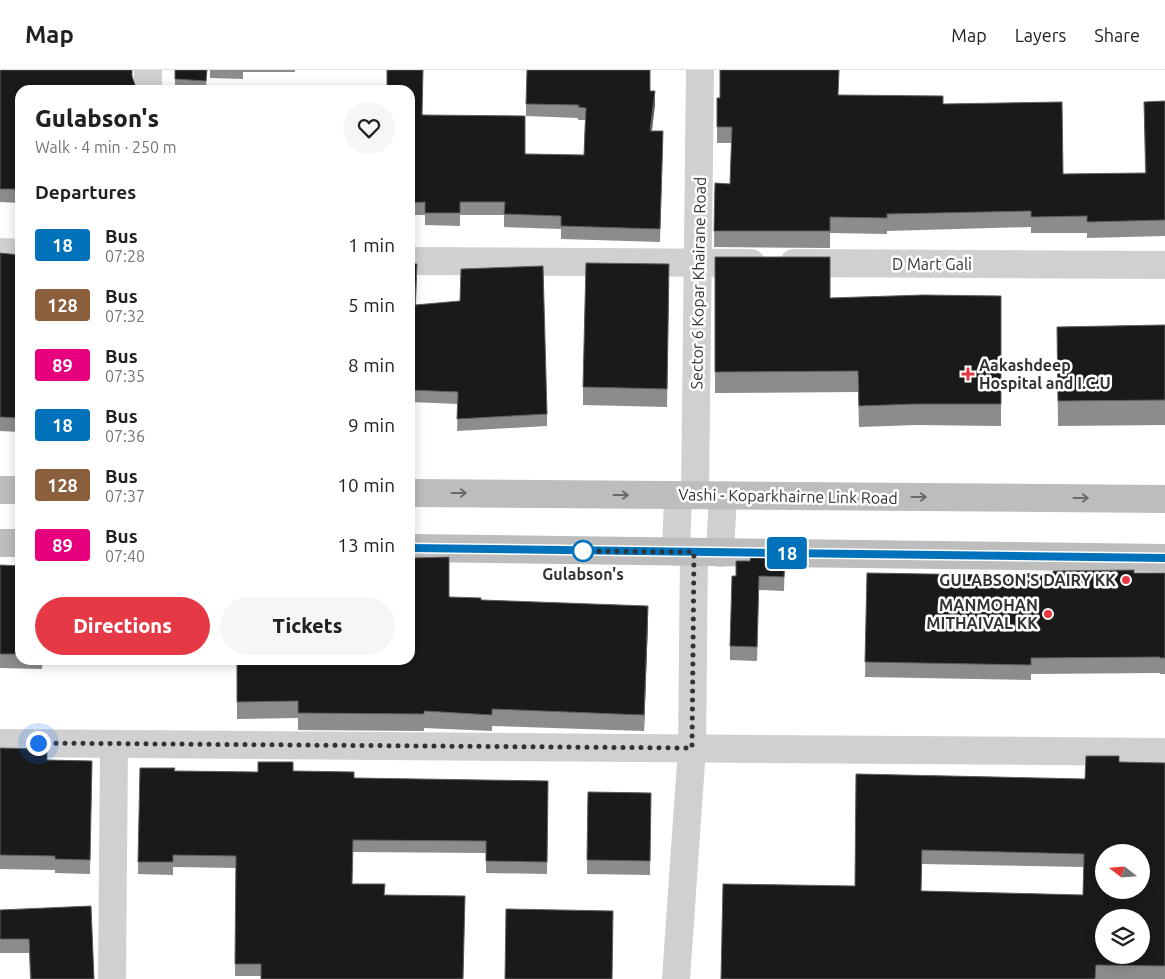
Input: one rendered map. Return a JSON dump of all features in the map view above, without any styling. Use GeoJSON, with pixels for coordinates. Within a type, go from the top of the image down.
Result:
{"type":"FeatureCollection","features":[{"type":"Feature","properties":{"kind":"main road"},"geometry":{"type":"LineString","coordinates":[[0,490],[15,490]]}},
{"type":"Feature","properties":{"kind":"main road","name":"Vashi - Koparkhairne Link Road"},"geometry":{"type":"LineString","coordinates":[[415,493],[1165,499]]}},
{"type":"Feature","properties":{"kind":"main road"},"geometry":{"type":"LineString","coordinates":[[0,543],[15,544]]}},
{"type":"Feature","properties":{"kind":"main road"},"geometry":{"type":"LineString","coordinates":[[415,548],[1165,558]]}},
{"type":"Feature","properties":{"kind":"street"},"geometry":{"type":"LineString","coordinates":[[148,70],[148,85]]}},
{"type":"Feature","properties":{"kind":"street","name":"Sector 6 Kopar Khairane Road"},"geometry":{"type":"LineString","coordinates":[[697,552],[686,495],[699,263],[700,70]]}},
{"type":"Feature","properties":{"kind":"street"},"geometry":{"type":"LineString","coordinates":[[0,252],[15,253]]}},
{"type":"Feature","properties":{"kind":"street","name":"D Mart Gali"},"geometry":{"type":"LineString","coordinates":[[415,261],[1165,265]]}},
{"type":"Feature","properties":{"kind":"street"},"geometry":{"type":"LineString","coordinates":[[676,979],[692,748],[697,552],[723,496]]}},
{"type":"Feature","properties":{"kind":"street"},"geometry":{"type":"LineString","coordinates":[[0,743],[1165,752]]}},
{"type":"Feature","properties":{"kind":"street"},"geometry":{"type":"LineString","coordinates":[[112,979],[114,744]]}},
{"type":"Feature","properties":{"kind":"building"},"geometry":{"type":"Polygon","coordinates":[[[0,70],[132,70],[135,85],[15,85],[15,189],[0,189],[0,70]]]}},
{"type":"Feature","properties":{"kind":"building"},"geometry":{"type":"Polygon","coordinates":[[[175,70],[207,70],[206,81],[175,79],[175,70]]]}},
{"type":"Feature","properties":{"kind":"building"},"geometry":{"type":"Polygon","coordinates":[[[387,70],[423,70],[422,115],[525,116],[525,154],[584,155],[586,108],[578,107],[579,105],[526,104],[527,70],[650,70],[650,91],[655,91],[650,131],[663,131],[660,229],[561,226],[561,216],[504,214],[505,202],[460,202],[460,213],[425,213],[425,202],[415,203],[415,85],[387,85],[387,70]]]}},
{"type":"Feature","properties":{"kind":"building"},"geometry":{"type":"Polygon","coordinates":[[[720,70],[839,70],[838,95],[943,96],[943,104],[1062,102],[1063,174],[1146,173],[1144,102],[1165,101],[1165,220],[1087,222],[1087,216],[1031,217],[1031,211],[887,214],[887,218],[830,217],[830,231],[714,231],[715,183],[730,184],[732,127],[717,127],[717,98],[720,98],[720,70]]]}},
{"type":"Feature","properties":{"kind":"building"},"geometry":{"type":"Polygon","coordinates":[[[0,253],[15,254],[15,418],[0,417],[0,253]]]}},
{"type":"Feature","properties":{"kind":"building"},"geometry":{"type":"Polygon","coordinates":[[[715,257],[830,257],[830,298],[923,295],[1001,296],[1001,404],[859,406],[858,371],[715,372],[715,257]]]}},
{"type":"Feature","properties":{"kind":"building"},"geometry":{"type":"Polygon","coordinates":[[[586,263],[669,264],[667,389],[583,387],[586,263]]]}},
{"type":"Feature","properties":{"kind":"building"},"geometry":{"type":"Polygon","coordinates":[[[415,264],[417,264],[415,305],[415,264]]]}},
{"type":"Feature","properties":{"kind":"building"},"geometry":{"type":"Polygon","coordinates":[[[543,266],[547,414],[457,419],[458,392],[415,390],[415,305],[460,301],[461,269],[543,266]]]}},
{"type":"Feature","properties":{"kind":"building"},"geometry":{"type":"Polygon","coordinates":[[[1165,325],[1165,400],[1058,401],[1057,327],[1165,325]]]}},
{"type":"Feature","properties":{"kind":"building"},"geometry":{"type":"Polygon","coordinates":[[[785,554],[784,577],[759,576],[757,647],[730,646],[732,576],[736,576],[736,561],[750,561],[751,555],[785,554]]]}},
{"type":"Feature","properties":{"kind":"building"},"geometry":{"type":"Polygon","coordinates":[[[449,557],[449,597],[481,598],[481,600],[648,606],[644,715],[492,709],[492,715],[424,711],[424,714],[298,713],[298,701],[237,702],[237,665],[415,665],[415,558],[449,557]]]}},
{"type":"Feature","properties":{"kind":"building"},"geometry":{"type":"Polygon","coordinates":[[[0,565],[15,566],[15,654],[0,654],[0,565]]]}},
{"type":"Feature","properties":{"kind":"building"},"geometry":{"type":"Polygon","coordinates":[[[1134,570],[1134,573],[1165,573],[1165,658],[1031,658],[1031,665],[865,662],[867,573],[1053,576],[1053,571],[1134,570]]]}},
{"type":"Feature","properties":{"kind":"building"},"geometry":{"type":"Polygon","coordinates":[[[0,748],[47,749],[47,760],[92,761],[90,860],[55,859],[55,856],[0,855],[0,748]]]}},
{"type":"Feature","properties":{"kind":"building"},"geometry":{"type":"Polygon","coordinates":[[[1086,756],[1119,756],[1119,762],[1165,763],[1165,966],[1096,965],[1095,979],[721,979],[723,884],[855,886],[856,774],[1085,779],[1086,756]],[[922,850],[921,891],[1083,895],[1084,854],[922,850]]]}},
{"type":"Feature","properties":{"kind":"building"},"geometry":{"type":"Polygon","coordinates":[[[258,762],[293,762],[293,771],[354,772],[354,778],[548,781],[547,862],[486,861],[486,841],[353,840],[352,884],[385,884],[384,895],[465,896],[463,979],[261,979],[261,964],[235,964],[236,856],[173,855],[173,862],[138,862],[140,768],[175,768],[174,771],[258,772],[258,762]]]}},
{"type":"Feature","properties":{"kind":"building"},"geometry":{"type":"Polygon","coordinates":[[[588,792],[651,793],[650,861],[587,860],[588,792]]]}},
{"type":"Feature","properties":{"kind":"building"},"geometry":{"type":"Polygon","coordinates":[[[91,906],[94,979],[31,979],[29,939],[0,939],[0,910],[91,906]]]}},
{"type":"Feature","properties":{"kind":"building"},"geometry":{"type":"Polygon","coordinates":[[[506,909],[613,911],[612,979],[505,979],[506,909]]]}},
{"type":"Feature","properties":{"kind":"bus line","name":"18"},"geometry":{"type":"LineString","coordinates":[[415,548],[1165,558]]}},
{"type":"Feature","properties":{"kind":"place","name":"Aakashdeep Hospital and I.C.U"},"geometry":{"type":"Point","coordinates":[968,374]}},
{"type":"Feature","properties":{"kind":"place","name":"Gulabson's"},"geometry":{"type":"Point","coordinates":[583,551]}},
{"type":"Feature","properties":{"kind":"place","name":"GULABSON'S DAIRY KK"},"geometry":{"type":"Point","coordinates":[1126,580]}},
{"type":"Feature","properties":{"kind":"place","name":"MANMOHAN MITHAIVAL KK"},"geometry":{"type":"Point","coordinates":[1048,614]}},
{"type":"Feature","properties":{"kind":"route"},"geometry":{"type":"LineString","coordinates":[[38,743],[692,748],[694,552],[581,551],[583,551]]}}]}
